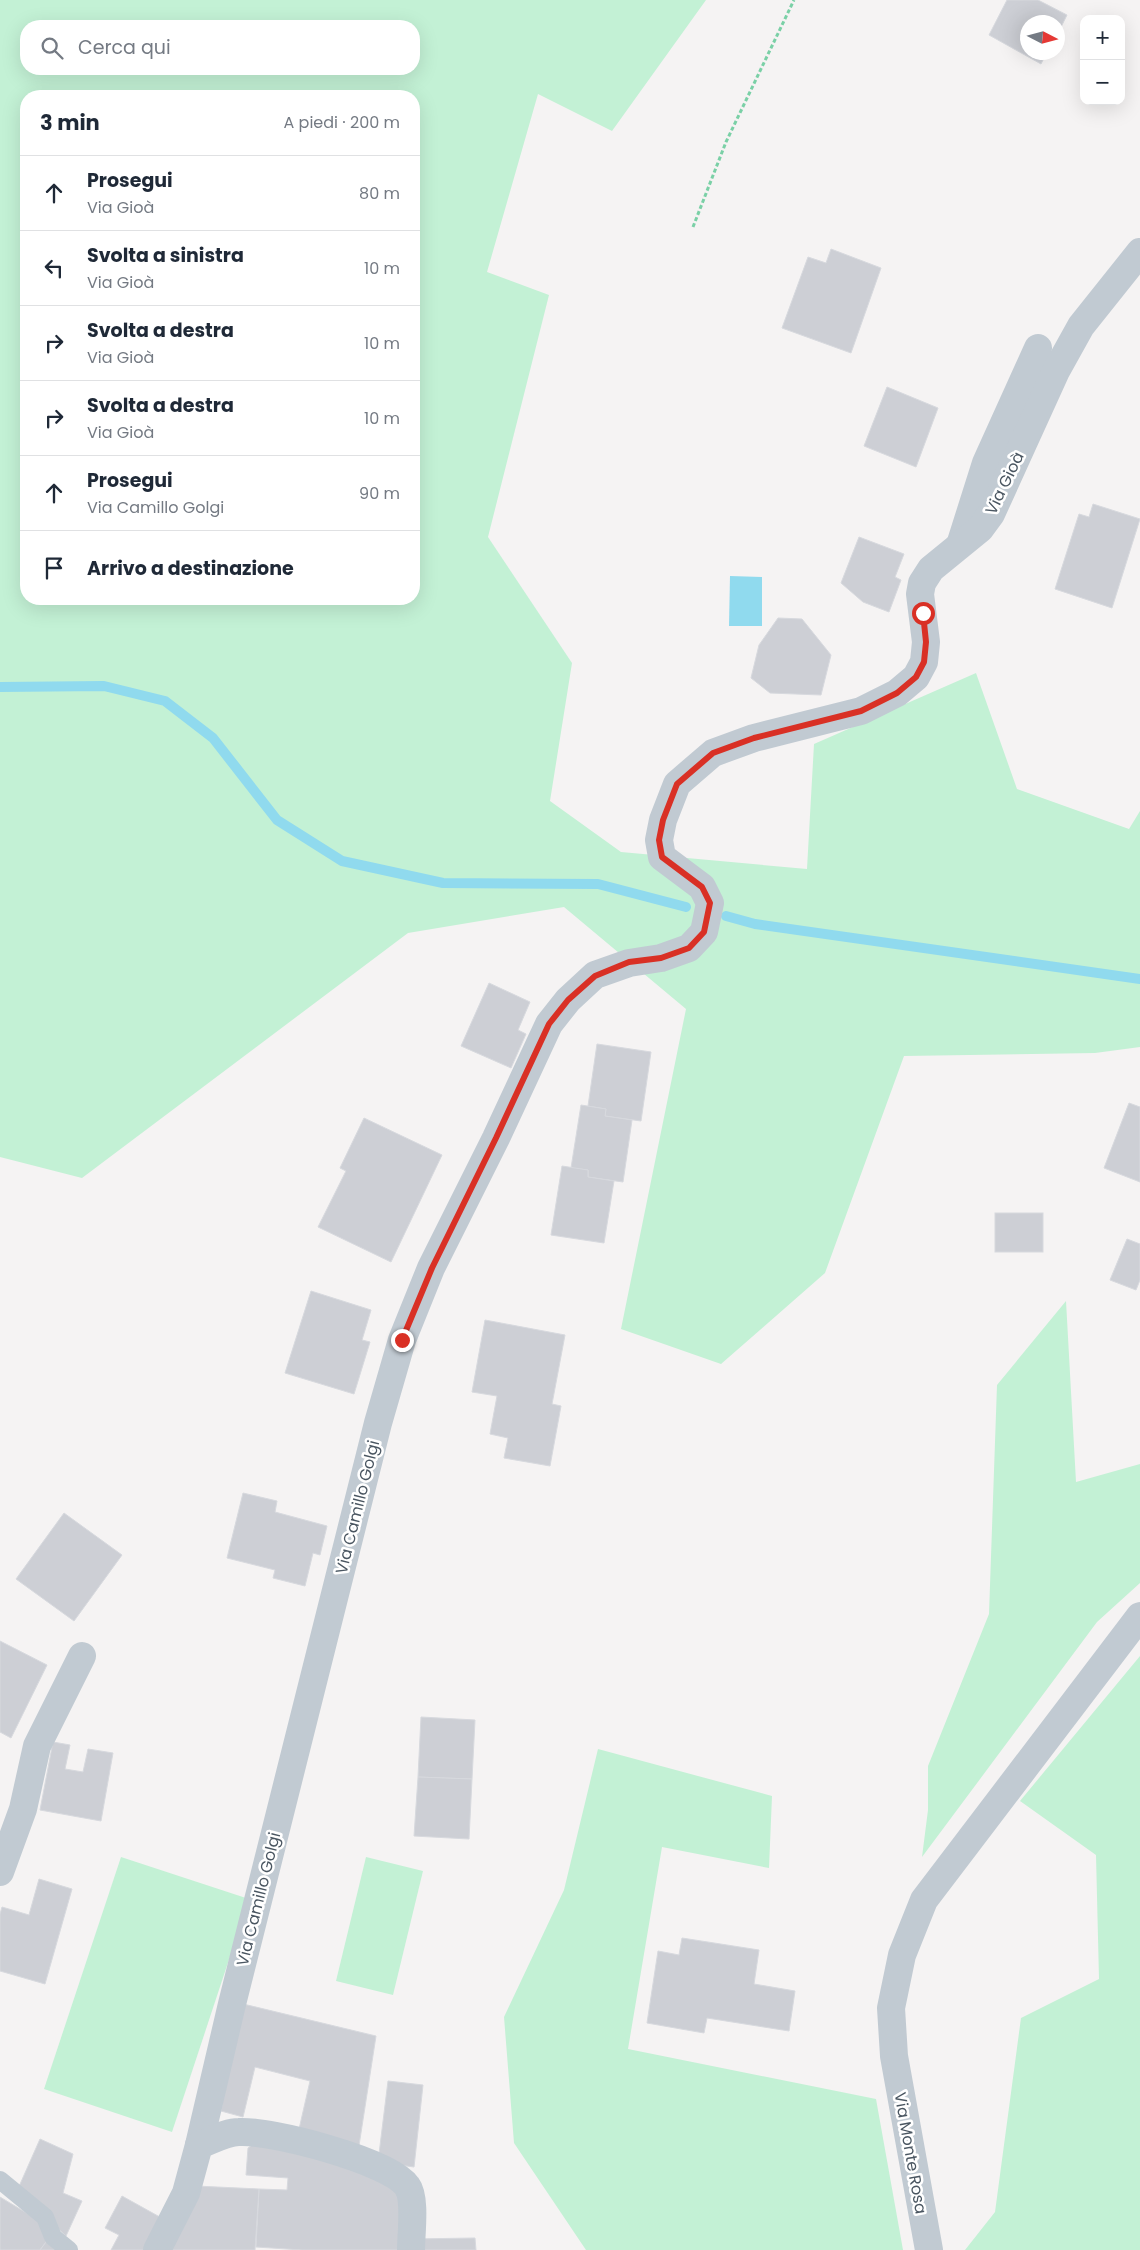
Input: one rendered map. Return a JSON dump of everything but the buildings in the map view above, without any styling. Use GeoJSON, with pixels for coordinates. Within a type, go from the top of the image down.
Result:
{"type":"FeatureCollection","features":[{"type":"Feature","properties":{"kind":"street","name":"Via Gioà"},"geometry":{"type":"LineString","coordinates":[[661,958],[689,948],[704,932],[710,903],[702,887],[662,857],[659,840],[663,820],[677,784],[713,753],[754,738],[861,711],[897,693],[916,677],[924,662],[926,642],[920,594],[922,582],[931,569],[980,529],[990,514],[1056,370],[1080,326],[1140,252]]}},
{"type":"Feature","properties":{"kind":"street"},"geometry":{"type":"LineString","coordinates":[[960,546],[986,463],[1038,348]]}},
{"type":"Feature","properties":{"kind":"street","name":"Via Camillo Golgi"},"geometry":{"type":"LineString","coordinates":[[158,2250],[186,2193],[199,2145],[239,1975],[375,1433],[402,1340],[432,1268],[496,1138],[549,1024],[568,1000],[595,976],[629,962],[661,958]]}},
{"type":"Feature","properties":{"kind":"street","name":"Via Monte Rosa"},"geometry":{"type":"LineString","coordinates":[[929,2250],[894,2056],[891,2008],[902,1955],[924,1900],[1140,1616]]}},
{"type":"Feature","properties":{"kind":"street"},"geometry":{"type":"LineString","coordinates":[[0,1872],[22,1809],[37,1746],[82,1656]]}},
{"type":"Feature","properties":{"kind":"street"},"geometry":{"type":"LineString","coordinates":[[199,2145],[238,2132],[271,2136],[342,2152],[396,2176],[406,2185],[411,2194],[411,2250]]}},
{"type":"Feature","properties":{"kind":"lane"},"geometry":{"type":"LineString","coordinates":[[0,2180],[45,2217],[53,2236],[69,2250]]}},
{"type":"Feature","properties":{"kind":"path"},"geometry":{"type":"LineString","coordinates":[[693,227],[726,142],[794,0]]}},
{"type":"Feature","properties":{"kind":"green space"},"geometry":{"type":"Polygon","coordinates":[[[0,0],[706,0],[612,131],[538,94],[487,272],[549,295],[488,537],[572,663],[550,801],[621,852],[807,869],[814,744],[976,673],[1017,789],[1129,829],[1140,811],[1140,1047],[1095,1053],[904,1056],[825,1273],[721,1364],[621,1329],[686,1009],[564,907],[408,933],[82,1178],[0,1157],[0,0]]]}},
{"type":"Feature","properties":{"kind":"green space"},"geometry":{"type":"Polygon","coordinates":[[[1066,1301],[1076,1482],[1140,1464],[1140,1583],[1097,1622],[922,1857],[928,1810],[928,1766],[989,1614],[997,1385],[1066,1301]]]}},
{"type":"Feature","properties":{"kind":"green space"},"geometry":{"type":"Polygon","coordinates":[[[1140,1656],[1140,2250],[965,2250],[995,2212],[1021,2018],[1099,1979],[1096,1855],[1020,1801],[1140,1656]]]}},
{"type":"Feature","properties":{"kind":"green space"},"geometry":{"type":"Polygon","coordinates":[[[598,1749],[772,1796],[769,1868],[662,1847],[628,2049],[876,2099],[903,2250],[586,2250],[514,2143],[504,2017],[564,1890],[598,1749]]]}},
{"type":"Feature","properties":{"kind":"green space"},"geometry":{"type":"Polygon","coordinates":[[[121,1857],[249,1899],[172,2132],[44,2089],[121,1857]]]}},
{"type":"Feature","properties":{"kind":"green space"},"geometry":{"type":"Polygon","coordinates":[[[366,1857],[423,1871],[393,1995],[336,1981],[366,1857]]]}},
{"type":"Feature","properties":{"kind":"water"},"geometry":{"type":"Polygon","coordinates":[[[730,576],[762,577],[762,626],[729,626],[730,576]]]}},
{"type":"Feature","properties":{"kind":"waterway"},"geometry":{"type":"LineString","coordinates":[[0,687],[104,686],[165,701],[213,738],[277,820],[342,861],[443,883],[598,884],[686,907]]}},
{"type":"Feature","properties":{"kind":"waterway"},"geometry":{"type":"LineString","coordinates":[[726,916],[755,924],[1140,979]]}},
{"type":"Feature","properties":{"kind":"route"},"geometry":{"type":"LineString","coordinates":[[402,1340],[432,1268],[496,1138],[549,1024],[568,1000],[595,976],[629,962],[661,958],[689,948],[704,932],[710,903],[702,887],[662,857],[659,840],[663,820],[677,784],[713,753],[754,738],[861,711],[897,693],[916,677],[924,662],[926,642],[923,613]]}}]}
